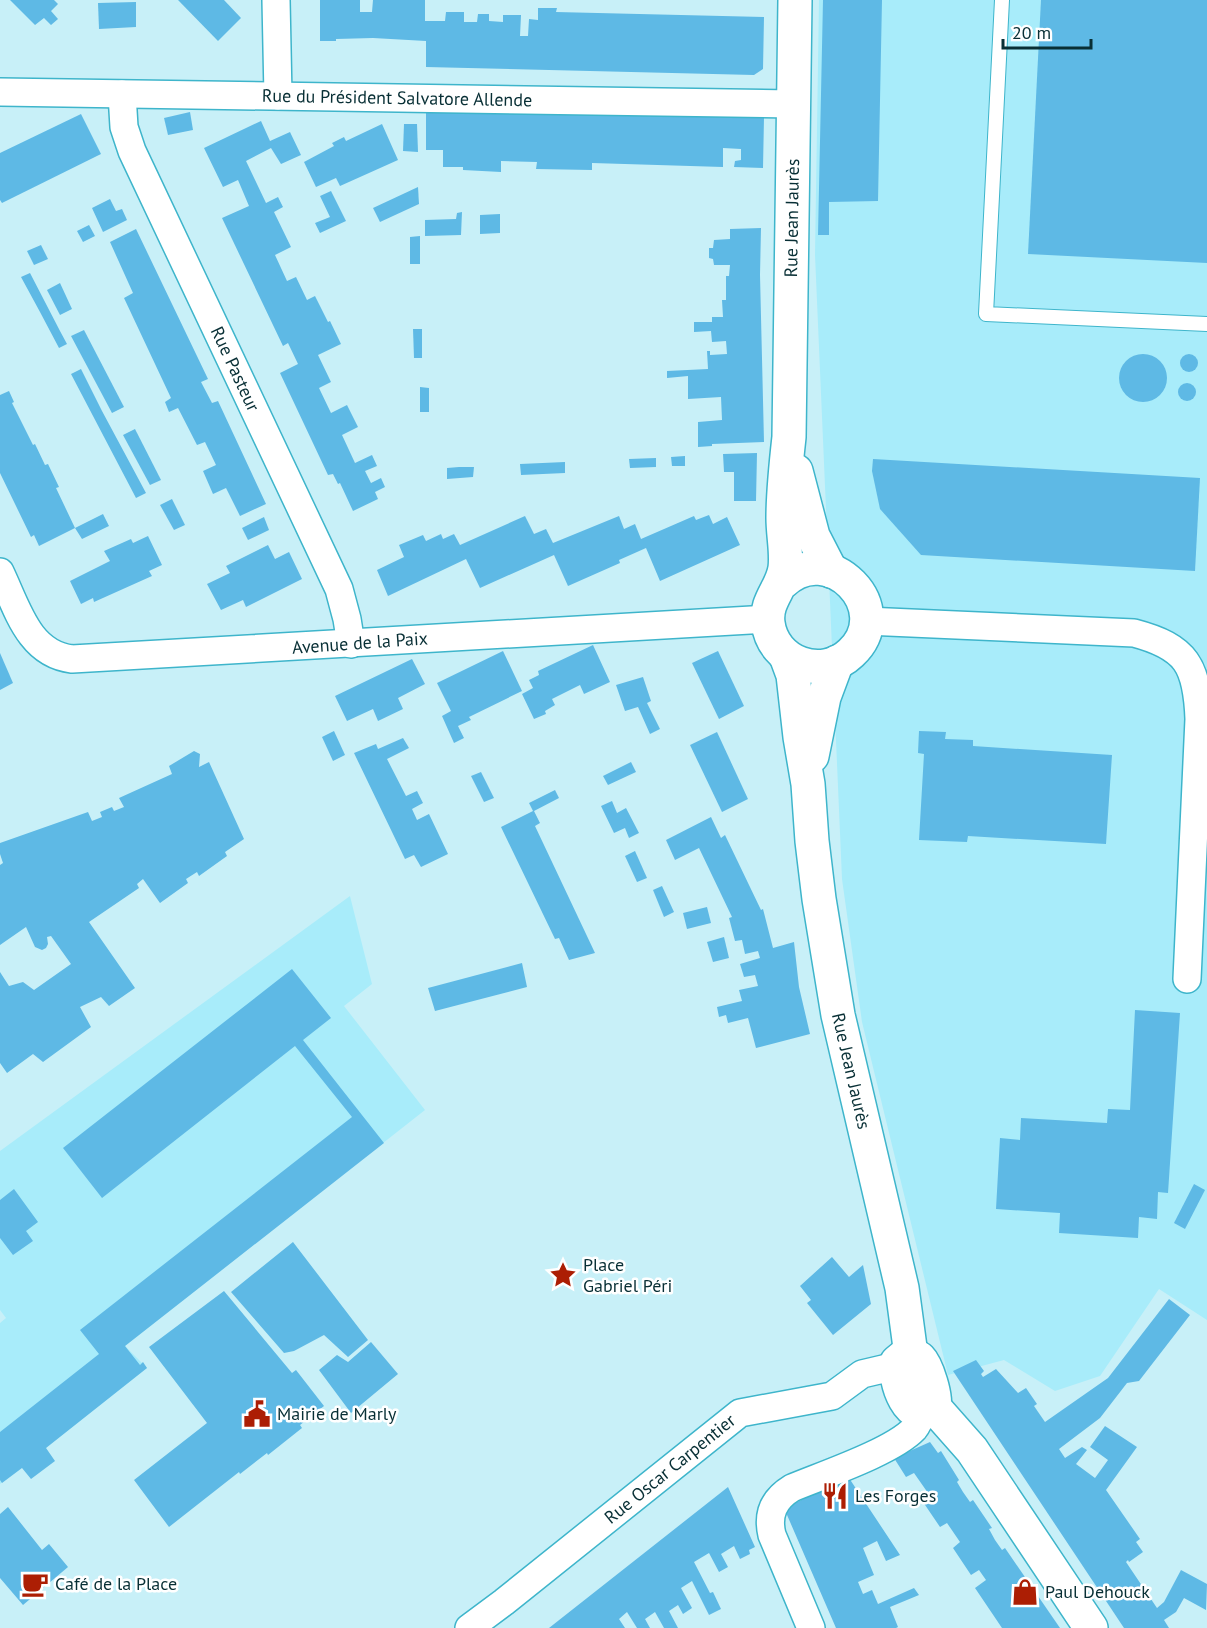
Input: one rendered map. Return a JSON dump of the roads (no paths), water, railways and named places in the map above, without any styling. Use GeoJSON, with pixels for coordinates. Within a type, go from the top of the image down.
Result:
{"type":"FeatureCollection","features":[{"type":"Feature","properties":{"kind":"main road","name":"Rue Jean Jaurès"},"geometry":{"type":"LineString","coordinates":[[795,0],[789,437],[783,507],[786,561],[782,583],[771,599],[768,619],[773,640],[786,656],[794,675],[800,737],[808,784],[819,900],[838,1015],[902,1288],[904,1360]]}},
{"type":"Feature","properties":{"kind":"main road","name":"Rue Jean Jaurès"},"geometry":{"type":"LineString","coordinates":[[789,437],[810,526],[818,549],[831,571],[844,577],[856,588],[865,606],[866,621],[864,632],[857,646],[837,662],[829,681],[819,716],[808,784]]}},
{"type":"Feature","properties":{"kind":"main road"},"geometry":{"type":"LineString","coordinates":[[782,583],[805,570],[831,571]]}},
{"type":"Feature","properties":{"kind":"main road"},"geometry":{"type":"LineString","coordinates":[[786,656],[795,662],[811,666],[827,666],[837,662]]}},
{"type":"Feature","properties":{"kind":"main road"},"geometry":{"type":"LineString","coordinates":[[904,1360],[919,1357],[936,1398],[928,1410],[972,1450],[1091,1628]]}},
{"type":"Feature","properties":{"kind":"street"},"geometry":{"type":"LineString","coordinates":[[276,0],[278,96]]}},
{"type":"Feature","properties":{"kind":"street","name":"Rue du Président Salvatore Allende"},"geometry":{"type":"LineString","coordinates":[[0,92],[794,104]]}},
{"type":"Feature","properties":{"kind":"street","name":"Rue Pasteur"},"geometry":{"type":"LineString","coordinates":[[122,94],[124,127],[130,145],[339,589],[351,644]]}},
{"type":"Feature","properties":{"kind":"street","name":"Avenue de la Paix"},"geometry":{"type":"LineString","coordinates":[[0,572],[33,638],[49,652],[72,659],[768,619]]}},
{"type":"Feature","properties":{"kind":"street"},"geometry":{"type":"LineString","coordinates":[[866,621],[1134,633],[1164,643],[1177,651],[1192,671],[1199,719],[1187,979]]}},
{"type":"Feature","properties":{"kind":"street","name":"Rue Oscar Carpentier"},"geometry":{"type":"LineString","coordinates":[[469,1628],[740,1413],[832,1395],[862,1374],[904,1360]]}},
{"type":"Feature","properties":{"kind":"street"},"geometry":{"type":"LineString","coordinates":[[812,1628],[771,1535],[769,1524],[773,1507],[783,1493],[792,1488],[865,1458],[911,1432],[928,1410]]}},
{"type":"Feature","properties":{"kind":"lane"},"geometry":{"type":"LineString","coordinates":[[1002,0],[986,314],[1207,324]]}},
{"type":"Feature","properties":{"kind":"place","name":"Place Gabriel Péri"},"geometry":{"type":"Point","coordinates":[563,1275]}},
{"type":"Feature","properties":{"kind":"place","name":"Mairie de Marly"},"geometry":{"type":"Point","coordinates":[257,1414]}},
{"type":"Feature","properties":{"kind":"place","name":"Les Forges"},"geometry":{"type":"Point","coordinates":[835,1496]}},
{"type":"Feature","properties":{"kind":"place","name":"Café de la Place"},"geometry":{"type":"Point","coordinates":[35,1584]}},
{"type":"Feature","properties":{"kind":"place","name":"Paul Dehouck"},"geometry":{"type":"Point","coordinates":[1025,1592]}}]}
